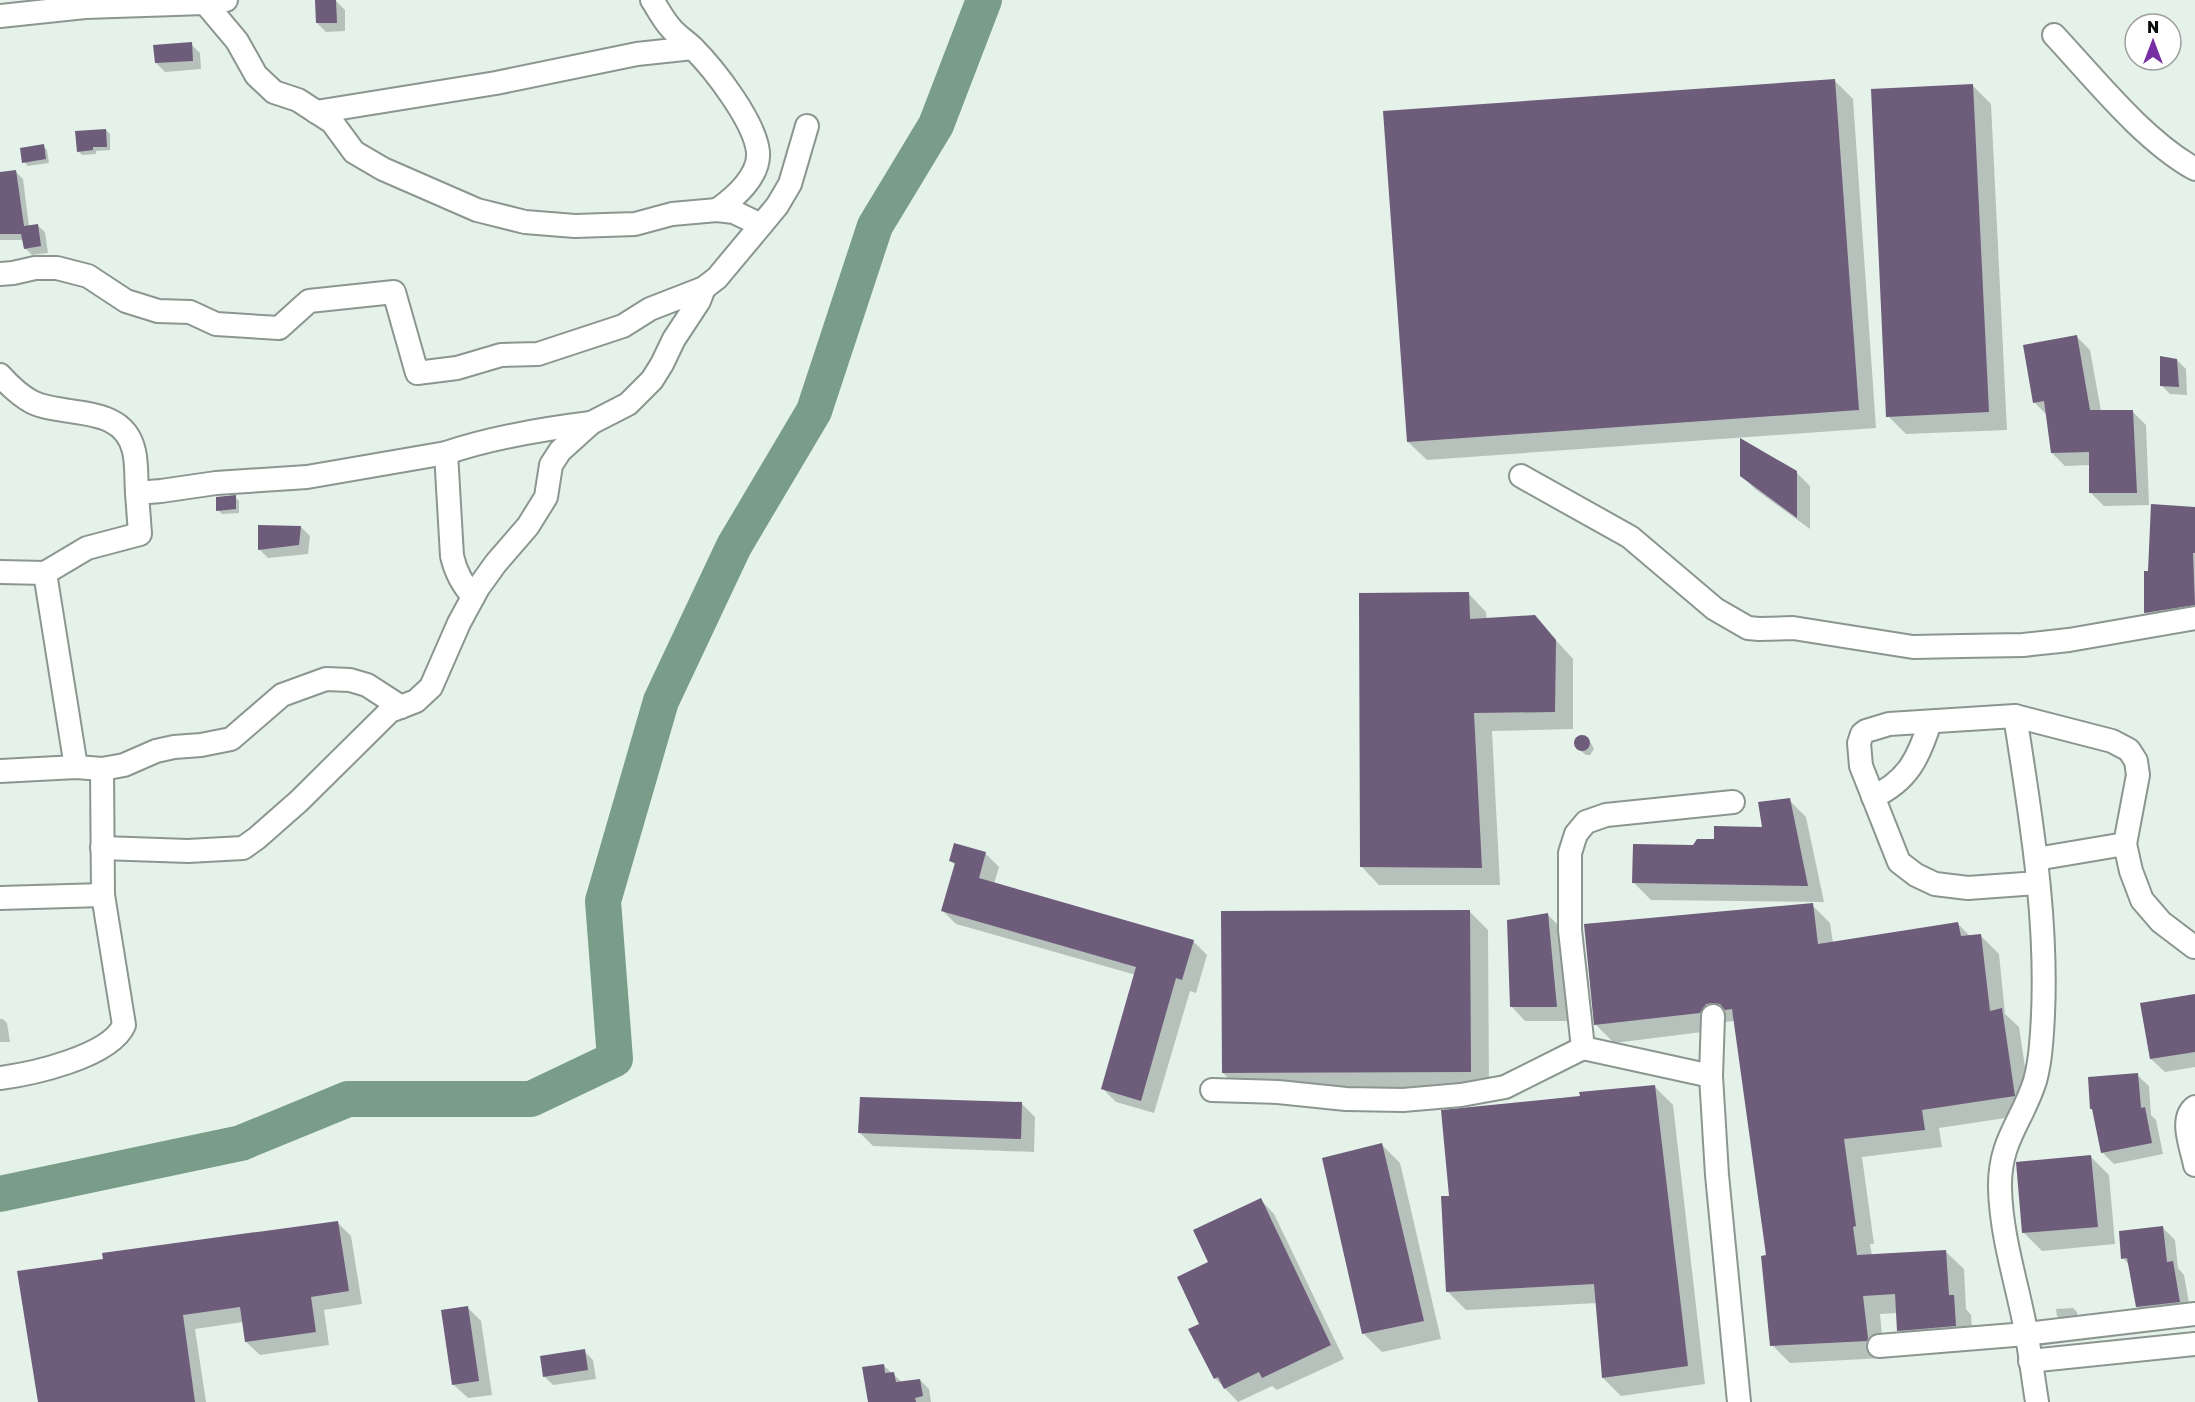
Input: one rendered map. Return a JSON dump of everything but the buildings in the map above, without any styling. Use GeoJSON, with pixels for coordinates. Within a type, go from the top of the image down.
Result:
{"type":"FeatureCollection","features":[{"type":"Feature","properties":{"kind":"street"},"geometry":{"type":"LineString","coordinates":[[652,0],[670,28],[693,48],[718,76],[753,135],[758,154],[752,173],[734,198],[717,210]]}},
{"type":"Feature","properties":{"kind":"street"},"geometry":{"type":"LineString","coordinates":[[0,16],[82,3],[215,2],[256,75],[274,92],[298,100],[332,122],[354,152],[383,169],[477,210],[525,222],[575,226],[635,224],[672,214],[717,210],[734,212],[764,221]]}},
{"type":"Feature","properties":{"kind":"street"},"geometry":{"type":"LineString","coordinates":[[2054,35],[2126,112],[2169,152],[2195,169]]}},
{"type":"Feature","properties":{"kind":"street"},"geometry":{"type":"LineString","coordinates":[[316,112],[496,83],[637,54],[693,48]]}},
{"type":"Feature","properties":{"kind":"street"},"geometry":{"type":"LineString","coordinates":[[0,274],[35,268],[57,268],[88,276],[126,301],[158,311],[190,312],[216,324],[279,328],[309,301],[394,292],[417,373],[457,368],[501,355],[538,354],[623,326],[650,309],[704,288],[717,278],[764,221],[790,184],[807,126]]}},
{"type":"Feature","properties":{"kind":"street"},"geometry":{"type":"LineString","coordinates":[[752,173],[764,221]]}},
{"type":"Feature","properties":{"kind":"street"},"geometry":{"type":"LineString","coordinates":[[102,848],[189,851],[243,848],[299,801],[390,711],[416,701],[431,687],[473,597],[496,563],[528,526],[546,497],[551,465],[560,451],[591,423],[628,404],[651,380],[699,301],[704,288]]}},
{"type":"Feature","properties":{"kind":"street"},"geometry":{"type":"LineString","coordinates":[[0,375],[32,402],[51,408],[108,418],[124,433],[134,449],[140,534],[87,548],[45,573],[0,572]]}},
{"type":"Feature","properties":{"kind":"street"},"geometry":{"type":"LineString","coordinates":[[137,493],[216,483],[307,477],[446,453],[516,435],[591,423]]}},
{"type":"Feature","properties":{"kind":"street"},"geometry":{"type":"LineString","coordinates":[[446,453],[452,556],[461,583],[473,597]]}},
{"type":"Feature","properties":{"kind":"street"},"geometry":{"type":"LineString","coordinates":[[1521,476],[1630,537],[1715,609],[1748,628],[1793,628],[1913,647],[2023,645],[2068,640],[2195,618]]}},
{"type":"Feature","properties":{"kind":"street"},"geometry":{"type":"LineString","coordinates":[[45,573],[76,767]]}},
{"type":"Feature","properties":{"kind":"street"},"geometry":{"type":"LineString","coordinates":[[0,771],[76,767],[102,769],[124,765],[156,751],[231,739],[282,695],[326,679],[350,680],[367,685],[401,707]]}},
{"type":"Feature","properties":{"kind":"street"},"geometry":{"type":"LineString","coordinates":[[2015,716],[2036,859],[2044,969],[2041,1046],[2035,1080],[2005,1144],[2000,1165],[2000,1188],[2003,1226],[2026,1334],[2037,1402]]}},
{"type":"Feature","properties":{"kind":"street"},"geometry":{"type":"LineString","coordinates":[[2038,883],[1968,888],[1935,884],[1916,876],[1899,862],[1860,758],[1859,743],[1862,734],[1889,724],[2015,716],[2112,741],[2129,750],[2136,761],[2138,775],[2125,844],[2131,871],[2142,900],[2162,922],[2194,947]]}},
{"type":"Feature","properties":{"kind":"street"},"geometry":{"type":"LineString","coordinates":[[1873,797],[1889,790],[1903,778],[1917,755],[1930,722]]}},
{"type":"Feature","properties":{"kind":"street"},"geometry":{"type":"LineString","coordinates":[[0,1078],[42,1071],[75,1059],[115,1037],[124,1025],[103,895],[102,769]]}},
{"type":"Feature","properties":{"kind":"street"},"geometry":{"type":"LineString","coordinates":[[1583,1048],[1570,930],[1570,853],[1576,834],[1586,822],[1605,815],[1733,802]]}},
{"type":"Feature","properties":{"kind":"street"},"geometry":{"type":"LineString","coordinates":[[2036,859],[2125,844]]}},
{"type":"Feature","properties":{"kind":"street"},"geometry":{"type":"LineString","coordinates":[[0,898],[103,895]]}},
{"type":"Feature","properties":{"kind":"street"},"geometry":{"type":"LineString","coordinates":[[1713,1016],[1711,1076],[1717,1175],[1739,1402]]}},
{"type":"Feature","properties":{"kind":"street"},"geometry":{"type":"LineString","coordinates":[[1212,1090],[1278,1092],[1346,1099],[1403,1100],[1461,1095],[1504,1087],[1583,1048],[1711,1076]]}},
{"type":"Feature","properties":{"kind":"street"},"geometry":{"type":"LineString","coordinates":[[2195,1107],[2189,1112],[2187,1120],[2195,1165]]}},
{"type":"Feature","properties":{"kind":"street"},"geometry":{"type":"LineString","coordinates":[[1880,1346],[2026,1334],[2195,1314]]}},
{"type":"Feature","properties":{"kind":"street"},"geometry":{"type":"LineString","coordinates":[[2030,1360],[2195,1344]]}},
{"type":"Feature","properties":{"kind":"waterway"},"geometry":{"type":"LineString","coordinates":[[0,1194],[241,1143],[348,1099],[531,1099],[615,1059],[603,901],[661,701],[734,546],[814,411],[875,226],[936,125],[984,0]]}}]}
